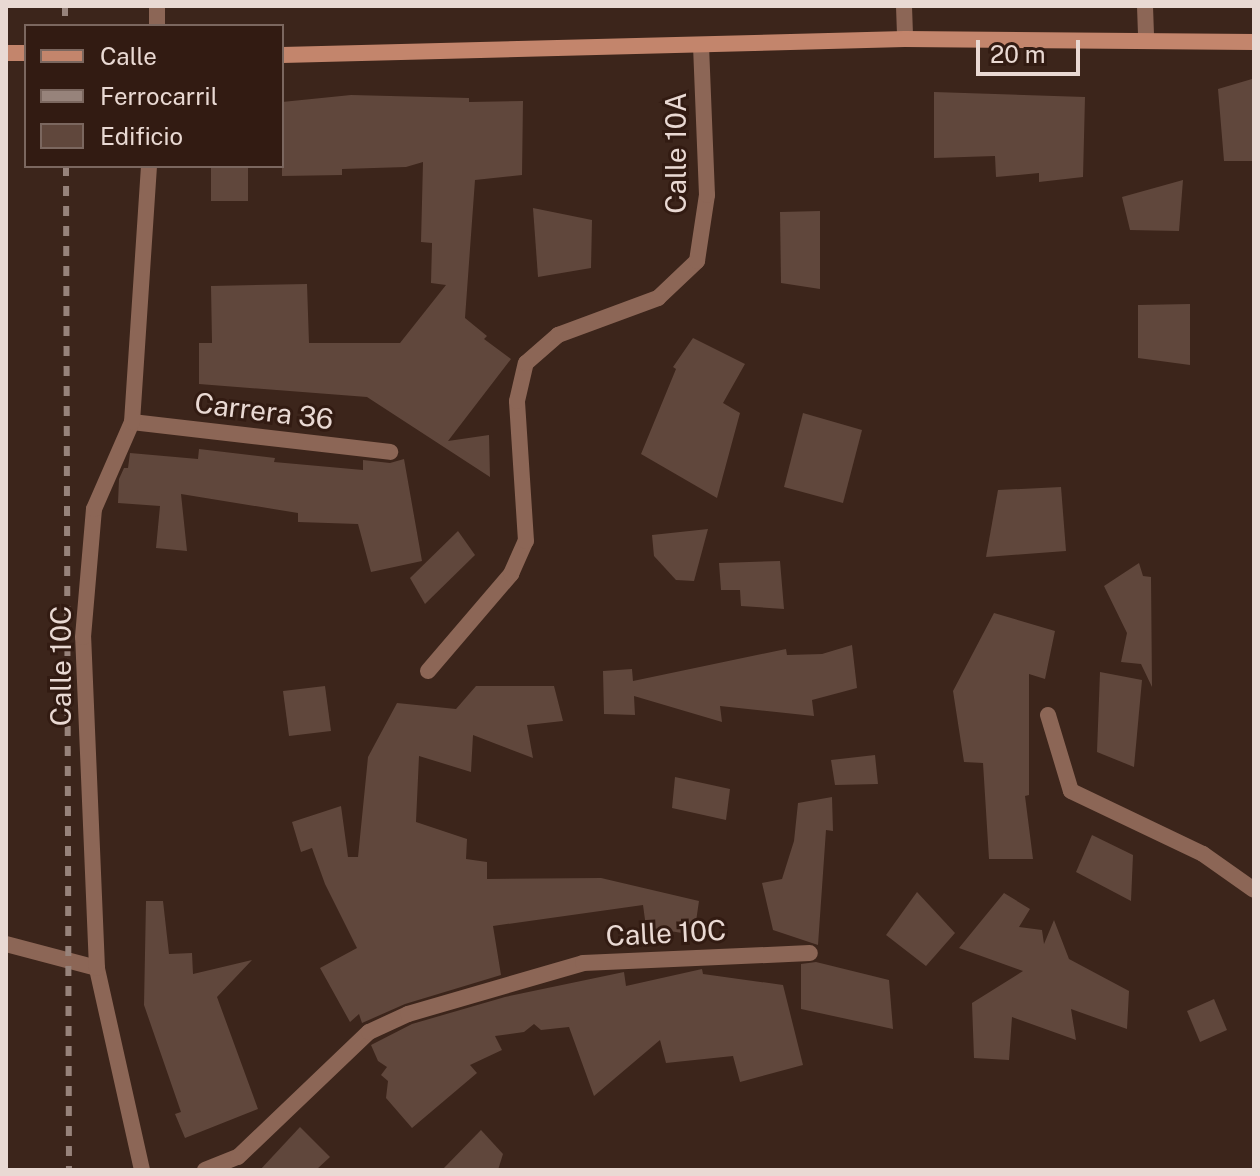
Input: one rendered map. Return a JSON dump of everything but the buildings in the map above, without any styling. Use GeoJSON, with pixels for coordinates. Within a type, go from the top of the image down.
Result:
{"type":"FeatureCollection","features":[{"type":"Feature","properties":{"kind":"street"},"geometry":{"type":"LineString","coordinates":[[904,6],[905,39]]}},
{"type":"Feature","properties":{"kind":"street"},"geometry":{"type":"LineString","coordinates":[[1145,6],[1146,38]]}},
{"type":"Feature","properties":{"kind":"street"},"geometry":{"type":"LineString","coordinates":[[284,55],[905,39],[1146,38],[1254,42]]}},
{"type":"Feature","properties":{"kind":"street","name":"Calle 10A"},"geometry":{"type":"LineString","coordinates":[[428,671],[511,574],[526,541],[517,401],[526,363],[558,335],[658,298],[697,261],[707,195],[701,45]]}},
{"type":"Feature","properties":{"kind":"street","name":"Calle 10C"},"geometry":{"type":"LineString","coordinates":[[142,1170],[97,968],[83,637],[94,509],[132,422],[149,168]]}},
{"type":"Feature","properties":{"kind":"street","name":"Carrera 36"},"geometry":{"type":"LineString","coordinates":[[132,422],[390,452]]}},
{"type":"Feature","properties":{"kind":"street"},"geometry":{"type":"LineString","coordinates":[[1048,715],[1071,791],[1203,854],[1254,890]]}},
{"type":"Feature","properties":{"kind":"street"},"geometry":{"type":"LineString","coordinates":[[6,944],[97,968]]}},
{"type":"Feature","properties":{"kind":"street","name":"Calle 10C"},"geometry":{"type":"LineString","coordinates":[[205,1170],[238,1157],[369,1032],[408,1014],[583,963],[810,953]]}},
{"type":"Feature","properties":{"kind":"railway"},"geometry":{"type":"LineString","coordinates":[[65,6],[65,24]]}},
{"type":"Feature","properties":{"kind":"railway"},"geometry":{"type":"LineString","coordinates":[[66,168],[69,1170]]}}]}
